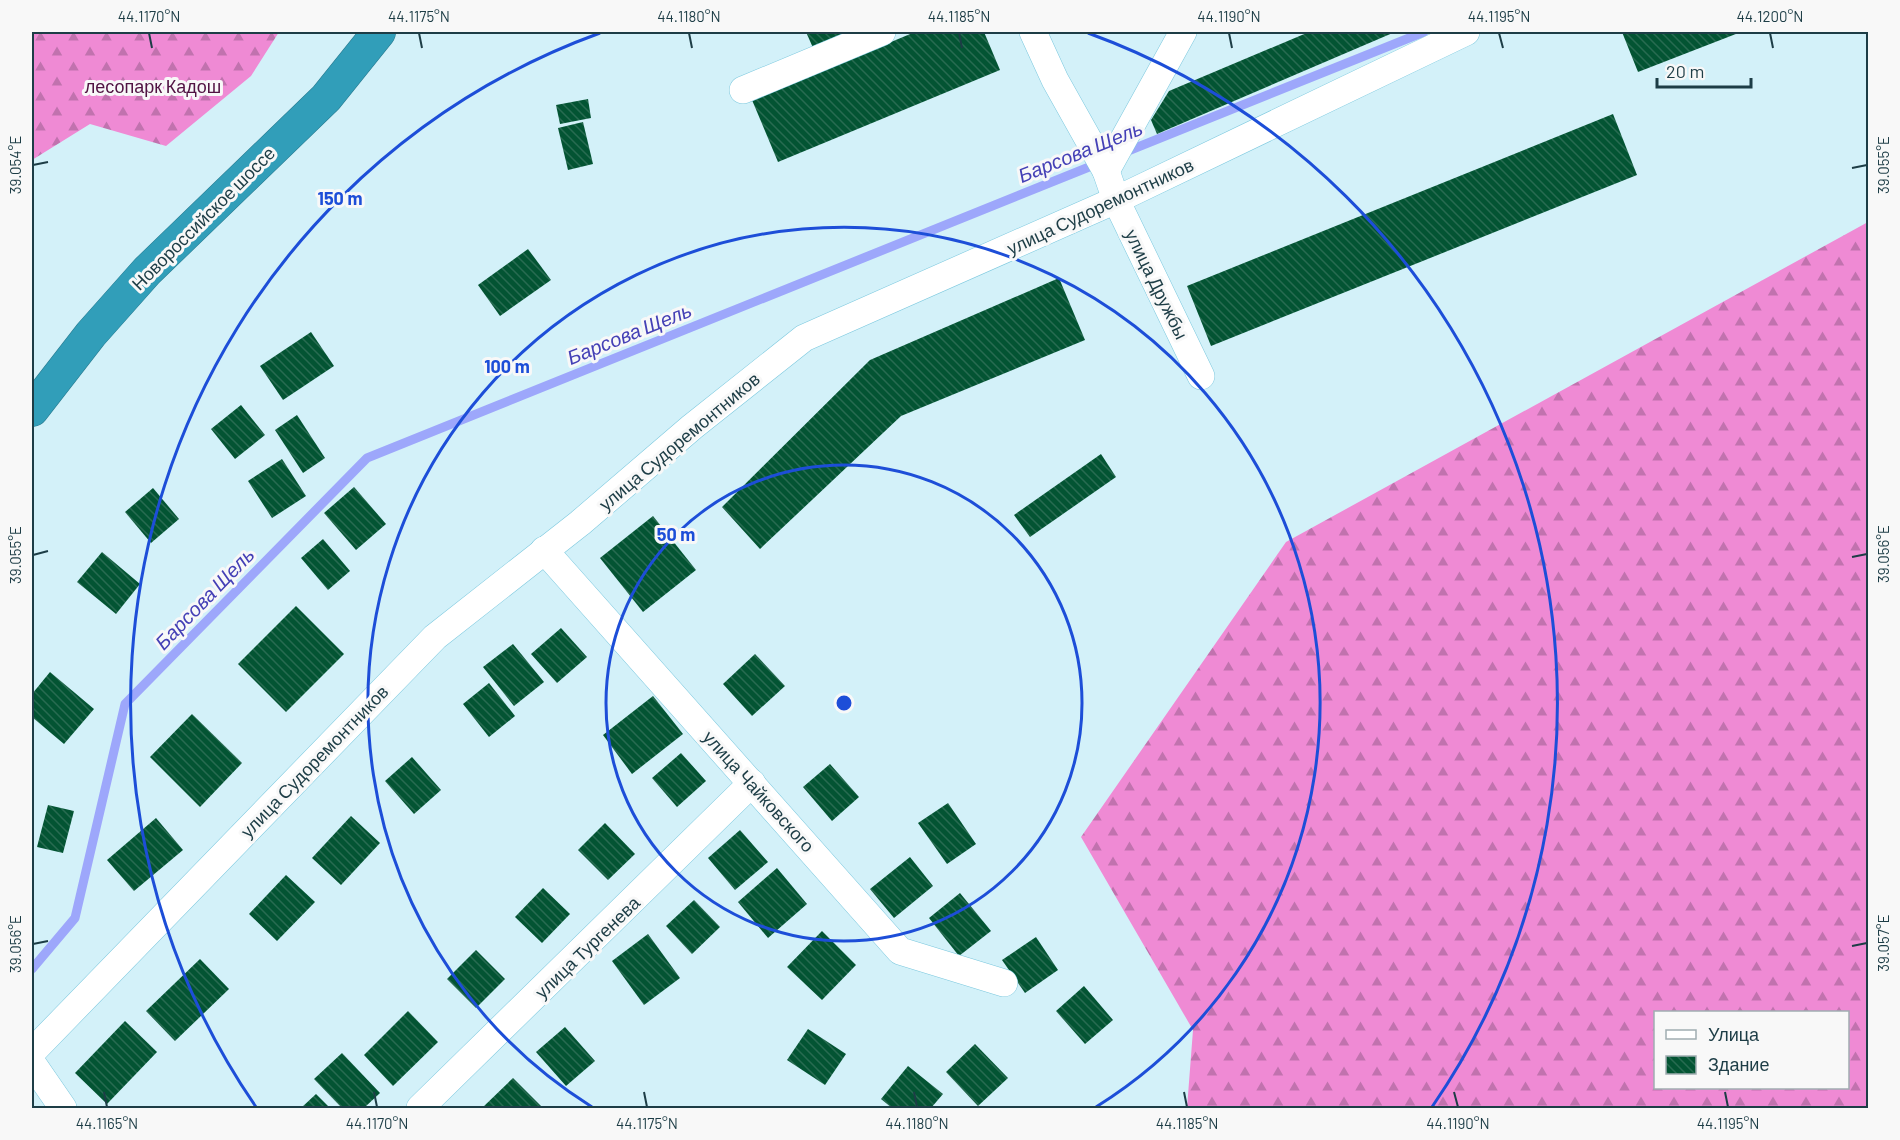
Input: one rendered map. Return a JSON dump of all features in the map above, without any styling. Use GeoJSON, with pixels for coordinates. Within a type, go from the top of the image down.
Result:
{"type":"FeatureCollection","features":[{"type":"Feature","properties":{"kind":"highway","name":"Новороссийское шоссе"},"geometry":{"type":"LineString","coordinates":[[32,410],[91,334],[147,271],[326,98],[379,32]]}},
{"type":"Feature","properties":{"kind":"street"},"geometry":{"type":"LineString","coordinates":[[743,90],[882,32]]}},
{"type":"Feature","properties":{"kind":"street","name":"улица Дружбы"},"geometry":{"type":"LineString","coordinates":[[1033,32],[1054,80],[1106,171],[1116,200],[1201,376]]}},
{"type":"Feature","properties":{"kind":"street"},"geometry":{"type":"LineString","coordinates":[[1106,171],[1183,32]]}},
{"type":"Feature","properties":{"kind":"street","name":"улица Судоремонтников"},"geometry":{"type":"LineString","coordinates":[[32,1052],[435,636],[580,523],[692,427],[804,338],[1116,200],[1466,32]]}},
{"type":"Feature","properties":{"kind":"street","name":"улица Чайковского"},"geometry":{"type":"LineString","coordinates":[[544,550],[900,951],[1004,983]]}},
{"type":"Feature","properties":{"kind":"street","name":"улица Тургенева"},"geometry":{"type":"LineString","coordinates":[[420,1108],[752,783]]}},
{"type":"Feature","properties":{"kind":"street"},"geometry":{"type":"LineString","coordinates":[[32,1063],[63,1108]]}},
{"type":"Feature","properties":{"kind":"green space","name":"лесопарк Кадош"},"geometry":{"type":"Polygon","coordinates":[[[32,32],[279,32],[251,76],[166,146],[90,124],[32,160],[32,32]]]}},
{"type":"Feature","properties":{"kind":"green space"},"geometry":{"type":"Polygon","coordinates":[[[1868,222],[1868,1108],[1187,1108],[1193,1030],[1081,837],[1286,542],[1868,222]]]}},
{"type":"Feature","properties":{"kind":"building"},"geometry":{"type":"Polygon","coordinates":[[[806,32],[859,32],[814,50],[806,32]]]}},
{"type":"Feature","properties":{"kind":"building"},"geometry":{"type":"Polygon","coordinates":[[[915,32],[984,32],[1000,70],[778,162],[752,100],[915,32]]]}},
{"type":"Feature","properties":{"kind":"building"},"geometry":{"type":"Polygon","coordinates":[[[1309,32],[1395,32],[1157,134],[1151,120],[1169,91],[1309,32]]]}},
{"type":"Feature","properties":{"kind":"building"},"geometry":{"type":"Polygon","coordinates":[[[1622,32],[1741,32],[1638,72],[1622,32]]]}},
{"type":"Feature","properties":{"kind":"building"},"geometry":{"type":"Polygon","coordinates":[[[588,99],[591,118],[560,124],[556,105],[588,99]]]}},
{"type":"Feature","properties":{"kind":"building"},"geometry":{"type":"Polygon","coordinates":[[[1613,114],[1637,175],[1211,346],[1187,286],[1613,114]]]}},
{"type":"Feature","properties":{"kind":"building"},"geometry":{"type":"Polygon","coordinates":[[[583,122],[593,164],[568,170],[558,128],[583,122]]]}},
{"type":"Feature","properties":{"kind":"building"},"geometry":{"type":"Polygon","coordinates":[[[528,249],[551,280],[500,316],[478,285],[528,249]]]}},
{"type":"Feature","properties":{"kind":"building"},"geometry":{"type":"Polygon","coordinates":[[[1059,278],[1085,340],[901,416],[760,549],[722,507],[870,360],[1059,278]]]}},
{"type":"Feature","properties":{"kind":"building"},"geometry":{"type":"Polygon","coordinates":[[[311,332],[334,366],[283,400],[260,366],[311,332]]]}},
{"type":"Feature","properties":{"kind":"building"},"geometry":{"type":"Polygon","coordinates":[[[241,405],[265,435],[235,459],[211,429],[241,405]]]}},
{"type":"Feature","properties":{"kind":"building"},"geometry":{"type":"Polygon","coordinates":[[[297,415],[325,458],[303,473],[275,430],[297,415]]]}},
{"type":"Feature","properties":{"kind":"building"},"geometry":{"type":"Polygon","coordinates":[[[1101,454],[1116,477],[1030,537],[1014,515],[1101,454]]]}},
{"type":"Feature","properties":{"kind":"building"},"geometry":{"type":"Polygon","coordinates":[[[282,459],[306,496],[272,518],[248,481],[282,459]]]}},
{"type":"Feature","properties":{"kind":"building"},"geometry":{"type":"Polygon","coordinates":[[[354,487],[386,524],[356,550],[324,513],[354,487]]]}},
{"type":"Feature","properties":{"kind":"building"},"geometry":{"type":"Polygon","coordinates":[[[153,488],[179,519],[151,543],[125,512],[153,488]]]}},
{"type":"Feature","properties":{"kind":"building"},"geometry":{"type":"Polygon","coordinates":[[[653,516],[696,570],[643,612],[600,558],[653,516]]]}},
{"type":"Feature","properties":{"kind":"building"},"geometry":{"type":"Polygon","coordinates":[[[323,539],[350,571],[328,590],[301,558],[323,539]]]}},
{"type":"Feature","properties":{"kind":"building"},"geometry":{"type":"Polygon","coordinates":[[[102,552],[140,584],[116,614],[77,582],[102,552]]]}},
{"type":"Feature","properties":{"kind":"building"},"geometry":{"type":"Polygon","coordinates":[[[296,606],[344,654],[286,712],[238,664],[296,606]]]}},
{"type":"Feature","properties":{"kind":"building"},"geometry":{"type":"Polygon","coordinates":[[[561,628],[587,657],[557,683],[531,654],[561,628]]]}},
{"type":"Feature","properties":{"kind":"building"},"geometry":{"type":"Polygon","coordinates":[[[513,644],[544,682],[514,706],[483,667],[513,644]]]}},
{"type":"Feature","properties":{"kind":"building"},"geometry":{"type":"Polygon","coordinates":[[[755,654],[785,686],[752,716],[723,684],[755,654]]]}},
{"type":"Feature","properties":{"kind":"building"},"geometry":{"type":"Polygon","coordinates":[[[50,672],[94,709],[64,744],[32,717],[32,694],[50,672]]]}},
{"type":"Feature","properties":{"kind":"building"},"geometry":{"type":"Polygon","coordinates":[[[489,683],[515,716],[489,737],[463,704],[489,683]]]}},
{"type":"Feature","properties":{"kind":"building"},"geometry":{"type":"Polygon","coordinates":[[[653,696],[683,734],[632,774],[603,735],[653,696]]]}},
{"type":"Feature","properties":{"kind":"building"},"geometry":{"type":"Polygon","coordinates":[[[192,714],[242,763],[200,807],[150,757],[192,714]]]}},
{"type":"Feature","properties":{"kind":"building"},"geometry":{"type":"Polygon","coordinates":[[[681,753],[706,781],[677,807],[652,778],[681,753]]]}},
{"type":"Feature","properties":{"kind":"building"},"geometry":{"type":"Polygon","coordinates":[[[412,757],[441,790],[414,814],[385,781],[412,757]]]}},
{"type":"Feature","properties":{"kind":"building"},"geometry":{"type":"Polygon","coordinates":[[[830,764],[859,797],[832,821],[803,787],[830,764]]]}},
{"type":"Feature","properties":{"kind":"building"},"geometry":{"type":"Polygon","coordinates":[[[948,803],[976,844],[947,864],[918,823],[948,803]]]}},
{"type":"Feature","properties":{"kind":"building"},"geometry":{"type":"Polygon","coordinates":[[[48,805],[74,811],[63,853],[37,847],[48,805]]]}},
{"type":"Feature","properties":{"kind":"building"},"geometry":{"type":"Polygon","coordinates":[[[351,816],[380,843],[341,885],[312,858],[351,816]]]}},
{"type":"Feature","properties":{"kind":"building"},"geometry":{"type":"Polygon","coordinates":[[[156,818],[183,850],[134,891],[107,860],[156,818]]]}},
{"type":"Feature","properties":{"kind":"building"},"geometry":{"type":"Polygon","coordinates":[[[605,823],[635,854],[608,880],[578,850],[605,823]]]}},
{"type":"Feature","properties":{"kind":"building"},"geometry":{"type":"Polygon","coordinates":[[[740,830],[768,862],[735,890],[708,858],[740,830]]]}},
{"type":"Feature","properties":{"kind":"building"},"geometry":{"type":"Polygon","coordinates":[[[910,857],[933,886],[894,918],[870,889],[910,857]]]}},
{"type":"Feature","properties":{"kind":"building"},"geometry":{"type":"Polygon","coordinates":[[[777,868],[807,904],[768,938],[738,902],[777,868]]]}},
{"type":"Feature","properties":{"kind":"building"},"geometry":{"type":"Polygon","coordinates":[[[286,875],[315,902],[277,941],[249,914],[286,875]]]}},
{"type":"Feature","properties":{"kind":"building"},"geometry":{"type":"Polygon","coordinates":[[[543,888],[570,914],[542,943],[515,917],[543,888]]]}},
{"type":"Feature","properties":{"kind":"building"},"geometry":{"type":"Polygon","coordinates":[[[960,893],[991,931],[959,956],[929,918],[960,893]]]}},
{"type":"Feature","properties":{"kind":"building"},"geometry":{"type":"Polygon","coordinates":[[[694,900],[720,927],[692,954],[666,926],[694,900]]]}},
{"type":"Feature","properties":{"kind":"building"},"geometry":{"type":"Polygon","coordinates":[[[822,931],[856,965],[822,1000],[787,967],[822,931]]]}},
{"type":"Feature","properties":{"kind":"building"},"geometry":{"type":"Polygon","coordinates":[[[648,934],[680,978],[644,1005],[612,961],[648,934]]]}},
{"type":"Feature","properties":{"kind":"building"},"geometry":{"type":"Polygon","coordinates":[[[1036,937],[1058,970],[1025,993],[1002,960],[1036,937]]]}},
{"type":"Feature","properties":{"kind":"building"},"geometry":{"type":"Polygon","coordinates":[[[476,950],[505,979],[476,1008],[447,979],[476,950]]]}},
{"type":"Feature","properties":{"kind":"building"},"geometry":{"type":"Polygon","coordinates":[[[200,959],[229,989],[175,1041],[146,1011],[200,959]]]}},
{"type":"Feature","properties":{"kind":"building"},"geometry":{"type":"Polygon","coordinates":[[[1084,986],[1113,1020],[1085,1044],[1056,1011],[1084,986]]]}},
{"type":"Feature","properties":{"kind":"building"},"geometry":{"type":"Polygon","coordinates":[[[408,1011],[438,1042],[393,1086],[364,1055],[408,1011]]]}},
{"type":"Feature","properties":{"kind":"building"},"geometry":{"type":"Polygon","coordinates":[[[125,1021],[157,1052],[107,1104],[75,1073],[125,1021]]]}},
{"type":"Feature","properties":{"kind":"building"},"geometry":{"type":"Polygon","coordinates":[[[565,1027],[595,1061],[566,1086],[536,1052],[565,1027]]]}},
{"type":"Feature","properties":{"kind":"building"},"geometry":{"type":"Polygon","coordinates":[[[808,1029],[846,1054],[825,1085],[787,1060],[808,1029]]]}},
{"type":"Feature","properties":{"kind":"building"},"geometry":{"type":"Polygon","coordinates":[[[975,1044],[1008,1078],[978,1106],[946,1072],[975,1044]]]}},
{"type":"Feature","properties":{"kind":"building"},"geometry":{"type":"Polygon","coordinates":[[[342,1053],[380,1093],[364,1108],[342,1108],[314,1079],[342,1053]]]}},
{"type":"Feature","properties":{"kind":"building"},"geometry":{"type":"Polygon","coordinates":[[[908,1066],[943,1094],[931,1108],[892,1108],[881,1099],[908,1066]]]}},
{"type":"Feature","properties":{"kind":"building"},"geometry":{"type":"Polygon","coordinates":[[[513,1078],[543,1108],[482,1108],[513,1078]]]}},
{"type":"Feature","properties":{"kind":"building"},"geometry":{"type":"Polygon","coordinates":[[[316,1094],[330,1108],[301,1108],[316,1094]]]}},
{"type":"Feature","properties":{"kind":"waterway","name":"Барсова Щель"},"geometry":{"type":"LineString","coordinates":[[1123,153],[1424,32]]}},
{"type":"Feature","properties":{"kind":"waterway","name":"Барсова Щель"},"geometry":{"type":"LineString","coordinates":[[32,969],[75,918],[125,704],[367,458],[1099,163]]}}]}
